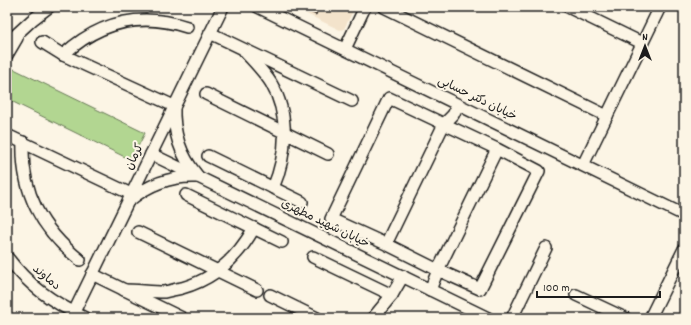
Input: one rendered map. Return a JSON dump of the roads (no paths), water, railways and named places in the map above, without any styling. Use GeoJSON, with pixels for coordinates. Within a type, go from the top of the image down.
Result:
{"type":"FeatureCollection","features":[{"type":"Feature","properties":{"kind":"street"},"geometry":{"type":"LineString","coordinates":[[7,43],[49,7]]}},
{"type":"Feature","properties":{"kind":"street","name":"کرمان"},"geometry":{"type":"LineString","coordinates":[[72,315],[223,7]]}},
{"type":"Feature","properties":{"kind":"street","name":"خیابان دکتر حسابی"},"geometry":{"type":"LineString","coordinates":[[258,7],[684,215]]}},
{"type":"Feature","properties":{"kind":"street"},"geometry":{"type":"LineString","coordinates":[[345,49],[365,7]]}},
{"type":"Feature","properties":{"kind":"street"},"geometry":{"type":"LineString","coordinates":[[384,7],[607,116]]}},
{"type":"Feature","properties":{"kind":"street"},"geometry":{"type":"LineString","coordinates":[[568,7],[642,43]]}},
{"type":"Feature","properties":{"kind":"street"},"geometry":{"type":"LineString","coordinates":[[583,165],[660,7]]}},
{"type":"Feature","properties":{"kind":"street"},"geometry":{"type":"LineString","coordinates":[[63,56],[82,40],[115,24],[151,20],[176,23],[187,27]]}},
{"type":"Feature","properties":{"kind":"street"},"geometry":{"type":"LineString","coordinates":[[7,55],[21,31]]}},
{"type":"Feature","properties":{"kind":"street"},"geometry":{"type":"LineString","coordinates":[[210,33],[352,102]]}},
{"type":"Feature","properties":{"kind":"street"},"geometry":{"type":"LineString","coordinates":[[42,42],[63,56],[174,106],[175,125],[179,144],[185,158],[199,177]]}},
{"type":"Feature","properties":{"kind":"street"},"geometry":{"type":"LineString","coordinates":[[242,48],[270,82],[275,91],[282,112],[284,133],[283,155],[281,167],[273,188]]}},
{"type":"Feature","properties":{"kind":"street"},"geometry":{"type":"LineString","coordinates":[[270,82],[282,67]]}},
{"type":"Feature","properties":{"kind":"street"},"geometry":{"type":"LineString","coordinates":[[206,94],[328,154]]}},
{"type":"Feature","properties":{"kind":"street"},"geometry":{"type":"LineString","coordinates":[[389,98],[444,124],[539,171],[480,289],[331,219],[389,98]]}},
{"type":"Feature","properties":{"kind":"street"},"geometry":{"type":"LineString","coordinates":[[386,244],[444,124],[453,115],[458,105]]}},
{"type":"Feature","properties":{"kind":"street"},"geometry":{"type":"LineString","coordinates":[[7,135],[130,198],[161,182],[180,178],[199,177]]}},
{"type":"Feature","properties":{"kind":"street"},"geometry":{"type":"LineString","coordinates":[[23,142],[23,162],[25,175],[37,211],[51,233],[80,260]]}},
{"type":"Feature","properties":{"kind":"street"},"geometry":{"type":"LineString","coordinates":[[430,290],[438,270],[497,149]]}},
{"type":"Feature","properties":{"kind":"street","name":"خیابان شهید مطهری"},"geometry":{"type":"LineString","coordinates":[[151,154],[488,318]]}},
{"type":"Feature","properties":{"kind":"street"},"geometry":{"type":"LineString","coordinates":[[208,156],[302,202]]}},
{"type":"Feature","properties":{"kind":"street"},"geometry":{"type":"LineString","coordinates":[[186,195],[282,242]]}},
{"type":"Feature","properties":{"kind":"street"},"geometry":{"type":"LineString","coordinates":[[124,290],[165,292],[198,282],[218,271],[231,260],[242,247],[254,228]]}},
{"type":"Feature","properties":{"kind":"street"},"geometry":{"type":"LineString","coordinates":[[138,232],[257,290]]}},
{"type":"Feature","properties":{"kind":"street"},"geometry":{"type":"LineString","coordinates":[[512,318],[546,248]]}},
{"type":"Feature","properties":{"kind":"street"},"geometry":{"type":"LineString","coordinates":[[650,318],[684,249]]}},
{"type":"Feature","properties":{"kind":"street","name":"دماوند"},"geometry":{"type":"LineString","coordinates":[[7,257],[24,277],[35,287],[72,315],[84,318]]}},
{"type":"Feature","properties":{"kind":"street"},"geometry":{"type":"LineString","coordinates":[[313,257],[392,295]]}},
{"type":"Feature","properties":{"kind":"street"},"geometry":{"type":"LineString","coordinates":[[92,274],[182,318]]}},
{"type":"Feature","properties":{"kind":"street"},"geometry":{"type":"LineString","coordinates":[[374,318],[392,295],[403,276]]}},
{"type":"Feature","properties":{"kind":"street"},"geometry":{"type":"LineString","coordinates":[[165,292],[166,310]]}},
{"type":"Feature","properties":{"kind":"street"},"geometry":{"type":"LineString","coordinates":[[270,295],[317,318]]}},
{"type":"Feature","properties":{"kind":"street"},"geometry":{"type":"LineString","coordinates":[[576,295],[626,318]]}}]}
